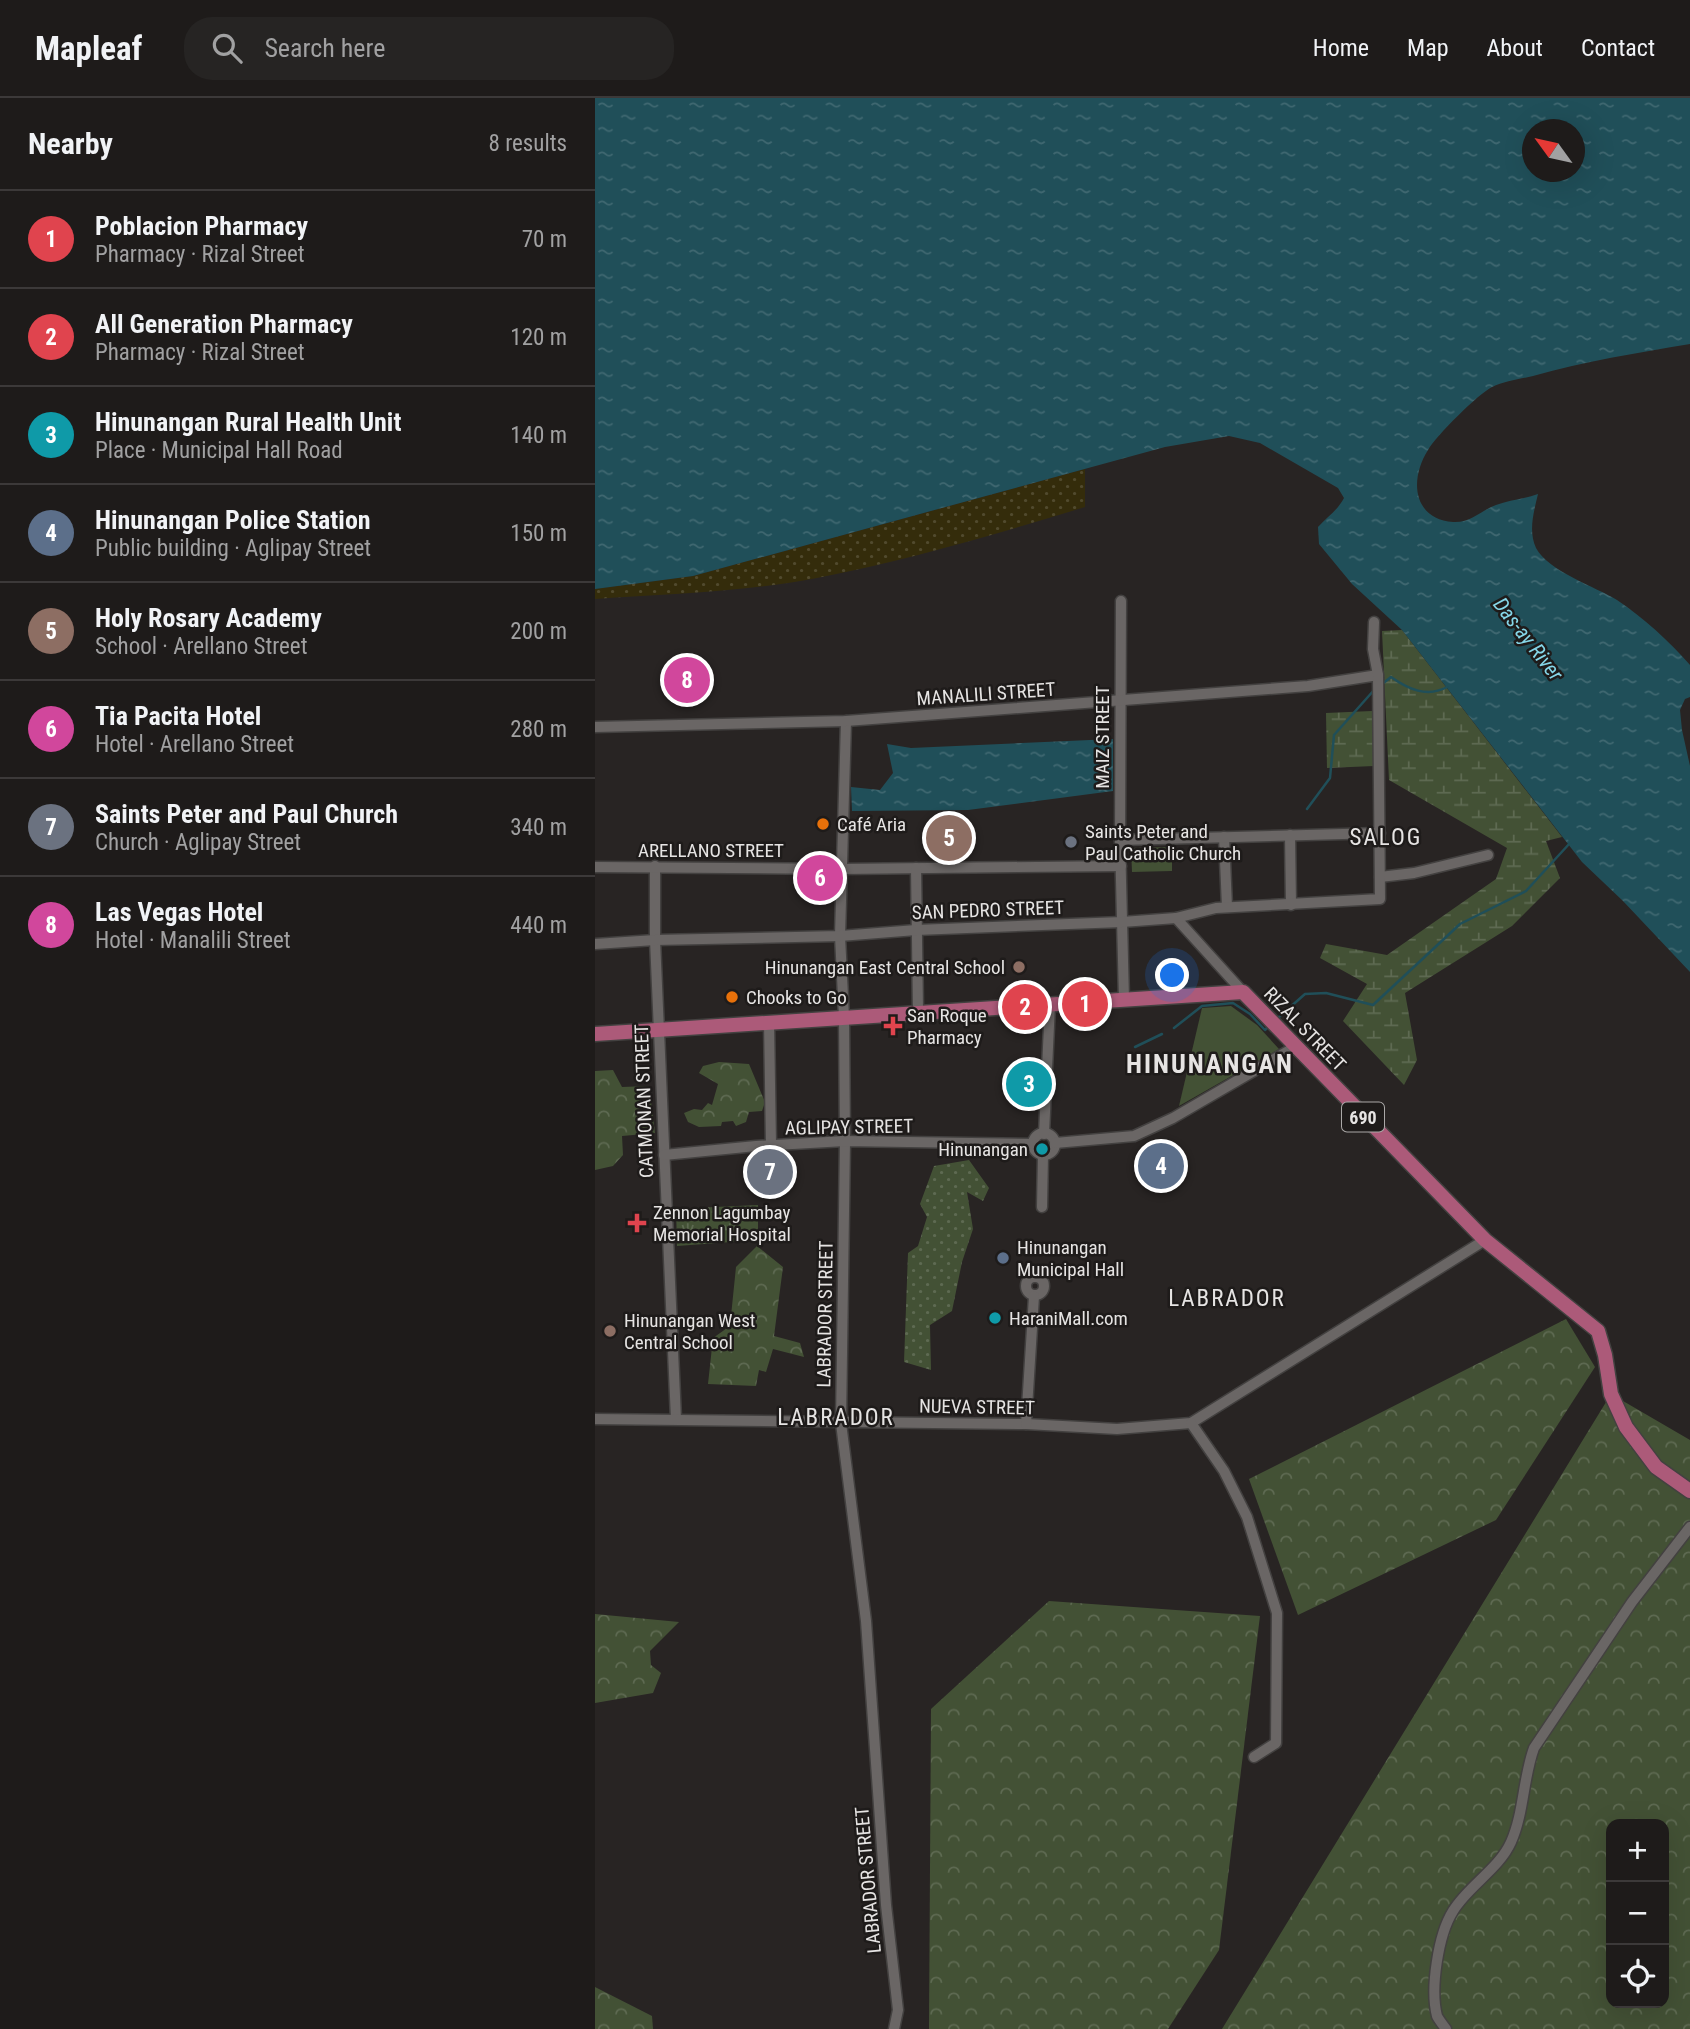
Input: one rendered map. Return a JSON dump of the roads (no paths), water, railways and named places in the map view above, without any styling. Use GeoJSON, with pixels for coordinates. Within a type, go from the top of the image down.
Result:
{"type":"FeatureCollection","features":[{"type":"Feature","properties":{"kind":"main road","name":"RIZAL STREET"},"geometry":{"type":"LineString","coordinates":[[595,1034],[1243,992],[1485,1240]]}},
{"type":"Feature","properties":{"kind":"main road","name":"690"},"geometry":{"type":"LineString","coordinates":[[1485,1240],[1598,1331],[1611,1394],[1626,1427],[1657,1467],[1690,1491]]}},
{"type":"Feature","properties":{"kind":"street","name":"MAIZ STREET"},"geometry":{"type":"LineString","coordinates":[[1121,601],[1120,840],[1124,1000]]}},
{"type":"Feature","properties":{"kind":"street"},"geometry":{"type":"LineString","coordinates":[[1374,622],[1373,649],[1378,685],[1380,877],[1414,873],[1488,856]]}},
{"type":"Feature","properties":{"kind":"street","name":"MANALILI STREET"},"geometry":{"type":"LineString","coordinates":[[595,727],[846,721],[1308,686],[1378,685]]}},
{"type":"Feature","properties":{"kind":"street","name":"LABRADOR STREET"},"geometry":{"type":"LineString","coordinates":[[846,721],[840,936],[845,1141],[841,1423],[866,1621],[886,1905],[898,2010],[894,2029]]}},
{"type":"Feature","properties":{"kind":"street"},"geometry":{"type":"LineString","coordinates":[[1120,840],[1380,833]]}},
{"type":"Feature","properties":{"kind":"street"},"geometry":{"type":"LineString","coordinates":[[1290,835],[1291,905]]}},
{"type":"Feature","properties":{"kind":"street"},"geometry":{"type":"LineString","coordinates":[[1224,837],[1227,907]]}},
{"type":"Feature","properties":{"kind":"street","name":"CATMONAN STREET"},"geometry":{"type":"LineString","coordinates":[[655,866],[655,940],[677,1419]]}},
{"type":"Feature","properties":{"kind":"street","name":"ARELLANO STREET"},"geometry":{"type":"LineString","coordinates":[[595,867],[841,869],[1121,866]]}},
{"type":"Feature","properties":{"kind":"street"},"geometry":{"type":"LineString","coordinates":[[916,868],[918,1012]]}},
{"type":"Feature","properties":{"kind":"street","name":"SAN PEDRO STREET"},"geometry":{"type":"LineString","coordinates":[[595,944],[840,936],[1176,918],[1216,908],[1380,899],[1380,877]]}},
{"type":"Feature","properties":{"kind":"street"},"geometry":{"type":"LineString","coordinates":[[1176,918],[1243,992]]}},
{"type":"Feature","properties":{"kind":"street"},"geometry":{"type":"LineString","coordinates":[[1044,1134],[1051,1004]]}},
{"type":"Feature","properties":{"kind":"street"},"geometry":{"type":"LineString","coordinates":[[769,1022],[771,1145]]}},
{"type":"Feature","properties":{"kind":"street"},"geometry":{"type":"LineString","coordinates":[[1055,1143],[1134,1136],[1154,1128],[1296,1048]]}},
{"type":"Feature","properties":{"kind":"street"},"geometry":{"type":"LineString","coordinates":[[1044,1134],[1050,1136],[1055,1143],[1050,1153],[1043,1155],[1035,1150],[1036,1138],[1044,1134]]}},
{"type":"Feature","properties":{"kind":"street","name":"AGLIPAY STREET"},"geometry":{"type":"LineString","coordinates":[[664,1155],[845,1141],[1034,1144]]}},
{"type":"Feature","properties":{"kind":"street"},"geometry":{"type":"LineString","coordinates":[[1042,1207],[1043,1155]]}},
{"type":"Feature","properties":{"kind":"street"},"geometry":{"type":"LineString","coordinates":[[1254,1757],[1276,1743],[1277,1613],[1247,1517],[1224,1471],[1191,1423],[1485,1240]]}},
{"type":"Feature","properties":{"kind":"street"},"geometry":{"type":"LineString","coordinates":[[1026,1424],[1034,1297]]}},
{"type":"Feature","properties":{"kind":"street","name":"NUEVA STREET"},"geometry":{"type":"LineString","coordinates":[[595,1419],[1026,1424],[1117,1429],[1191,1423]]}},
{"type":"Feature","properties":{"kind":"street"},"geometry":{"type":"LineString","coordinates":[[1446,2029],[1437,2018],[1435,1978],[1441,1944],[1452,1912],[1509,1846],[1516,1829],[1527,1769],[1534,1748],[1632,1602],[1690,1527]]}},
{"type":"Feature","properties":{"kind":"water","name":"Das-ay River"},"geometry":{"type":"Polygon","coordinates":[[[595,98],[1690,98],[1690,344],[1592,362],[1492,387],[1468,406],[1432,444],[1422,462],[1417,485],[1418,496],[1430,514],[1453,522],[1470,519],[1501,503],[1538,494],[1532,535],[1542,556],[1561,571],[1627,607],[1656,630],[1690,665],[1690,697],[1685,699],[1680,710],[1690,766],[1690,972],[1582,862],[1402,630],[1352,584],[1319,544],[1318,527],[1344,498],[1338,488],[1260,443],[1229,436],[1165,447],[693,576],[595,589],[595,98]]]}},
{"type":"Feature","properties":{"kind":"water"},"geometry":{"type":"Polygon","coordinates":[[[1113,739],[1113,791],[968,810],[852,811],[851,787],[880,790],[893,773],[887,744],[911,748],[1113,739]]]}},
{"type":"Feature","properties":{"kind":"waterway"},"geometry":{"type":"LineString","coordinates":[[1381,685],[1391,677],[1418,691],[1432,692],[1447,687]]}},
{"type":"Feature","properties":{"kind":"waterway"},"geometry":{"type":"LineString","coordinates":[[1307,809],[1330,778],[1334,735],[1375,689]]}},
{"type":"Feature","properties":{"kind":"waterway"},"geometry":{"type":"LineString","coordinates":[[1279,1017],[1305,994],[1326,993],[1373,1005],[1460,924],[1526,891],[1570,843]]}},
{"type":"Feature","properties":{"kind":"waterway"},"geometry":{"type":"LineString","coordinates":[[1174,1028],[1202,1006],[1233,1003],[1250,1014],[1265,1030],[1267,1028]]}},
{"type":"Feature","properties":{"kind":"waterway"},"geometry":{"type":"LineString","coordinates":[[1135,1047],[1162,1034]]}},
{"type":"Feature","properties":{"kind":"place","name":"Las Vegas Hotel"},"geometry":{"type":"Point","coordinates":[687,680]}},
{"type":"Feature","properties":{"kind":"place","name":"Café Aria"},"geometry":{"type":"Point","coordinates":[823,824]}},
{"type":"Feature","properties":{"kind":"place","name":"Holy Rosary Academy"},"geometry":{"type":"Point","coordinates":[949,838]}},
{"type":"Feature","properties":{"kind":"place","name":"Saints Peter and Paul Catholic Church"},"geometry":{"type":"Point","coordinates":[1071,842]}},
{"type":"Feature","properties":{"kind":"place","name":"Tia Pacita Hotel"},"geometry":{"type":"Point","coordinates":[820,878]}},
{"type":"Feature","properties":{"kind":"place","name":"Hinunangan East Central School"},"geometry":{"type":"Point","coordinates":[1019,967]}},
{"type":"Feature","properties":{"kind":"place","name":"Chooks to Go"},"geometry":{"type":"Point","coordinates":[732,997]}},
{"type":"Feature","properties":{"kind":"place","name":"Poblacion Pharmacy"},"geometry":{"type":"Point","coordinates":[1085,1004]}},
{"type":"Feature","properties":{"kind":"place","name":"All Generation Pharmacy"},"geometry":{"type":"Point","coordinates":[1025,1007]}},
{"type":"Feature","properties":{"kind":"place","name":"San Roque Pharmacy"},"geometry":{"type":"Point","coordinates":[893,1026]}},
{"type":"Feature","properties":{"kind":"place","name":"Hinunangan Rural Health Unit"},"geometry":{"type":"Point","coordinates":[1029,1084]}},
{"type":"Feature","properties":{"kind":"place","name":"Hinunangan"},"geometry":{"type":"Point","coordinates":[1042,1149]}},
{"type":"Feature","properties":{"kind":"place","name":"Hinunangan Police Station"},"geometry":{"type":"Point","coordinates":[1161,1166]}},
{"type":"Feature","properties":{"kind":"place","name":"Saints Peter and Paul Church"},"geometry":{"type":"Point","coordinates":[770,1172]}},
{"type":"Feature","properties":{"kind":"place","name":"Zennon Lagumbay Memorial Hospital"},"geometry":{"type":"Point","coordinates":[637,1223]}},
{"type":"Feature","properties":{"kind":"place","name":"Hinunangan Municipal Hall"},"geometry":{"type":"Point","coordinates":[1003,1258]}},
{"type":"Feature","properties":{"kind":"place","name":"HaraniMall.com"},"geometry":{"type":"Point","coordinates":[995,1318]}},
{"type":"Feature","properties":{"kind":"place","name":"Hinunangan West Central School"},"geometry":{"type":"Point","coordinates":[610,1331]}},
{"type":"Feature","properties":{"kind":"district","name":"SALOG"},"geometry":{"type":"Point","coordinates":[1386,837]}},
{"type":"Feature","properties":{"kind":"district","name":"HINUNANGAN"},"geometry":{"type":"Point","coordinates":[1210,1064]}},
{"type":"Feature","properties":{"kind":"district","name":"LABRADOR"},"geometry":{"type":"Point","coordinates":[1227,1298]}},
{"type":"Feature","properties":{"kind":"district","name":"LABRADOR"},"geometry":{"type":"Point","coordinates":[836,1417]}}]}
